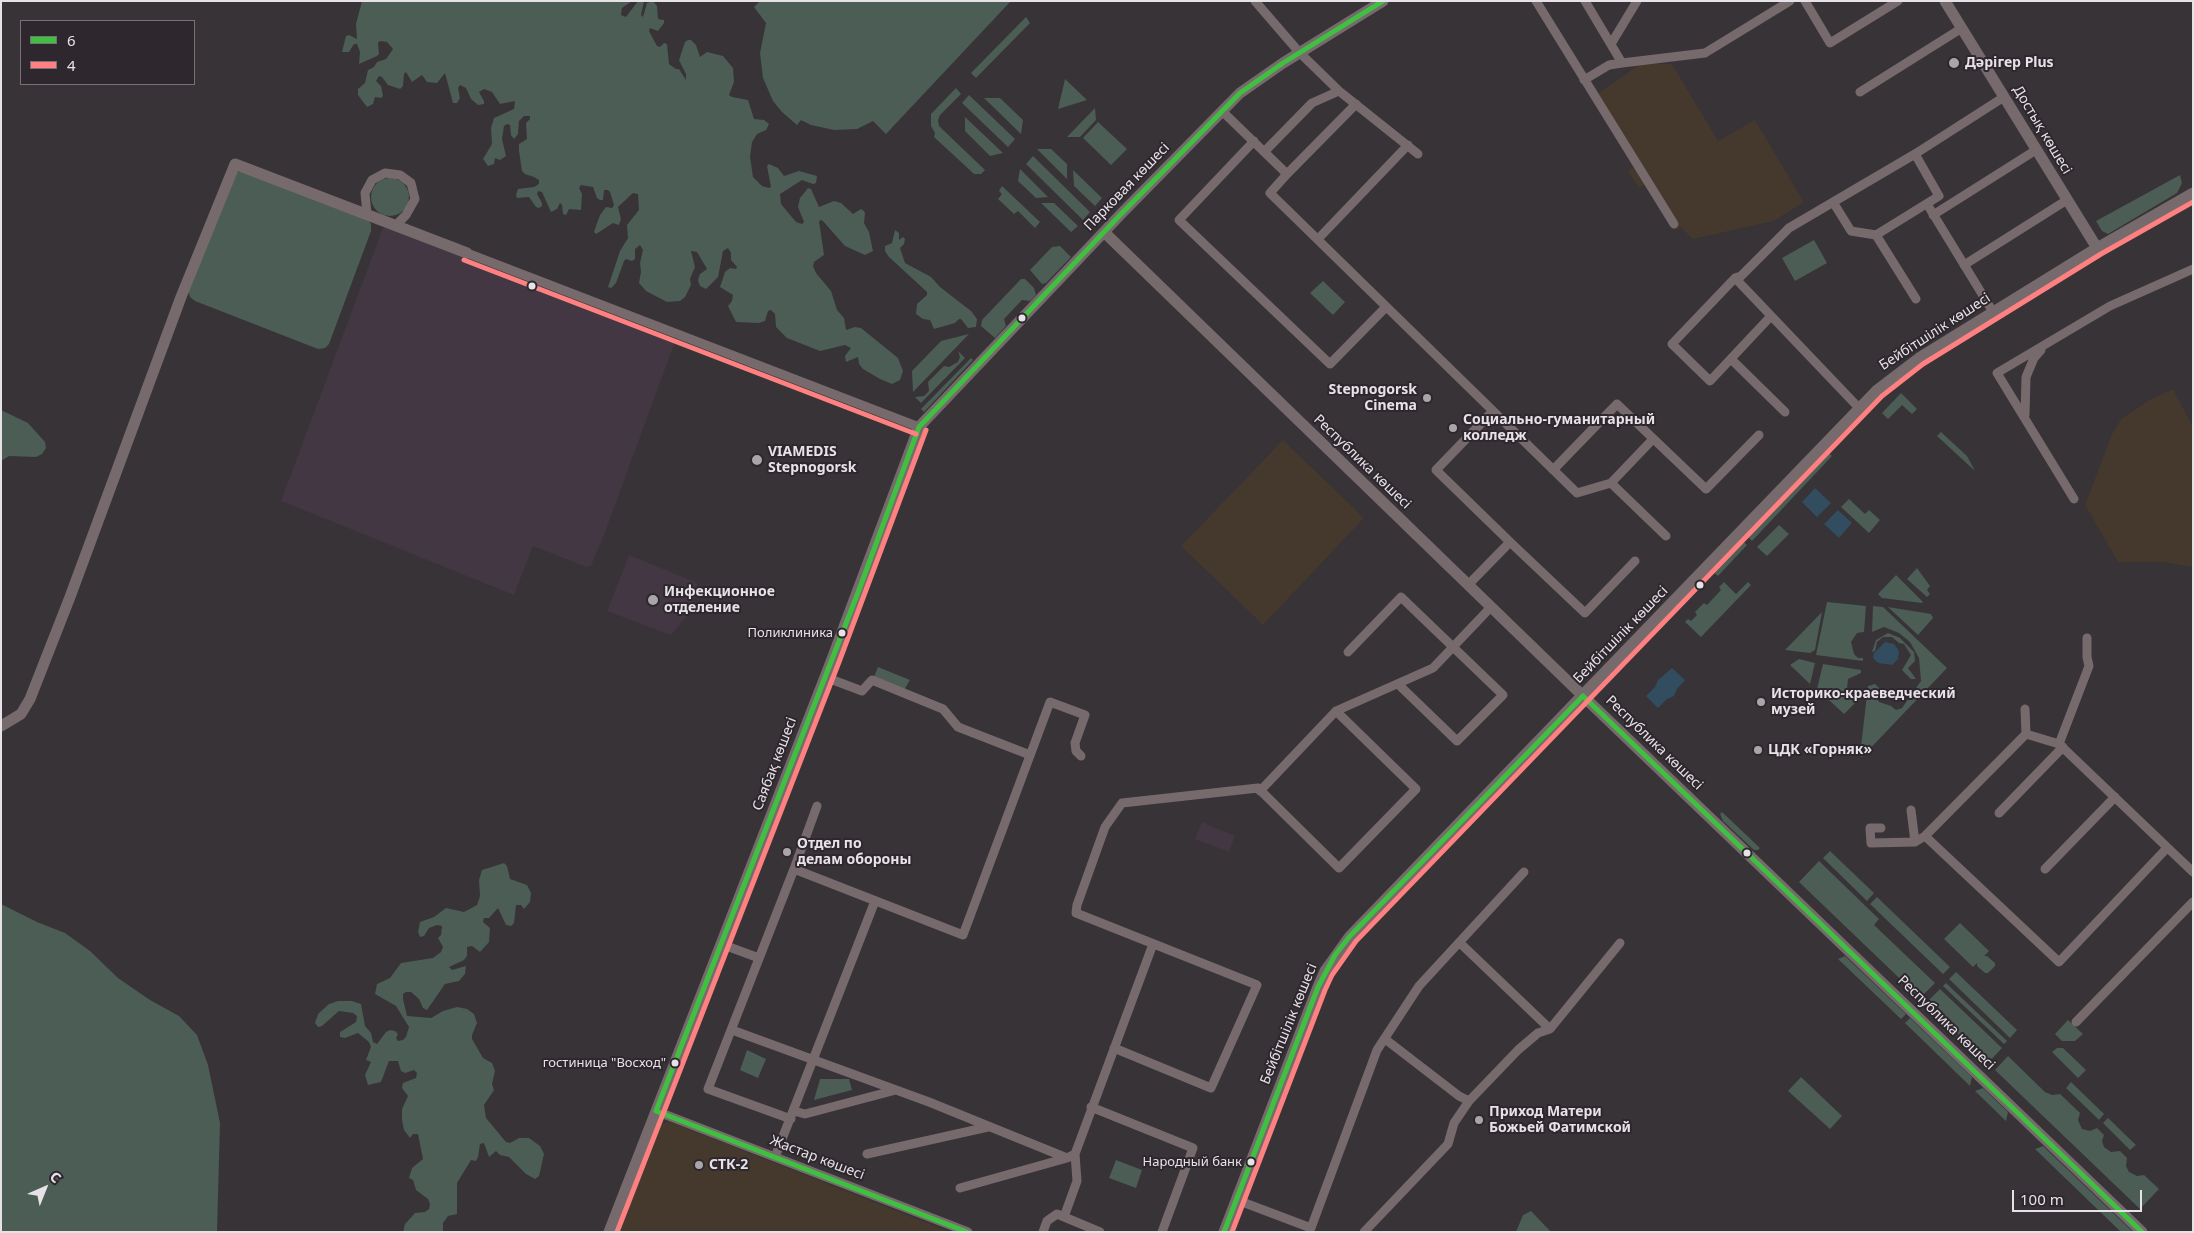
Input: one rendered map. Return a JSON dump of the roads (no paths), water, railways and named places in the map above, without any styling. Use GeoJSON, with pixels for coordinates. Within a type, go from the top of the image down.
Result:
{"type":"FeatureCollection","features":[{"type":"Feature","properties":{"kind":"street"},"geometry":{"type":"LineString","coordinates":[[1255,1],[1299,52],[1339,90],[1418,154]]}},
{"type":"Feature","properties":{"kind":"street","name":"Парковая көшесі"},"geometry":{"type":"LineString","coordinates":[[919,427],[1222,110],[1256,80],[1383,1]]}},
{"type":"Feature","properties":{"kind":"street"},"geometry":{"type":"LineString","coordinates":[[1536,1],[1674,224]]}},
{"type":"Feature","properties":{"kind":"street"},"geometry":{"type":"LineString","coordinates":[[1585,1],[1622,63]]}},
{"type":"Feature","properties":{"kind":"street"},"geometry":{"type":"LineString","coordinates":[[1611,44],[1637,1]]}},
{"type":"Feature","properties":{"kind":"street"},"geometry":{"type":"LineString","coordinates":[[1584,80],[1609,65],[1705,53],[1790,1]]}},
{"type":"Feature","properties":{"kind":"street"},"geometry":{"type":"LineString","coordinates":[[1805,1],[1830,43],[1898,1]]}},
{"type":"Feature","properties":{"kind":"street","name":"Достық көшесі"},"geometry":{"type":"LineString","coordinates":[[1945,1],[2096,248]]}},
{"type":"Feature","properties":{"kind":"street"},"geometry":{"type":"LineString","coordinates":[[1860,92],[1962,28]]}},
{"type":"Feature","properties":{"kind":"street"},"geometry":{"type":"LineString","coordinates":[[1265,151],[1312,103],[1339,90]]}},
{"type":"Feature","properties":{"kind":"street"},"geometry":{"type":"LineString","coordinates":[[1771,316],[1710,382],[1672,344],[1735,278],[1741,276],[1789,228],[1915,154],[2004,98]]}},
{"type":"Feature","properties":{"kind":"street"},"geometry":{"type":"LineString","coordinates":[[1356,104],[1270,193],[1576,493],[1611,483],[1653,439]]}},
{"type":"Feature","properties":{"kind":"street"},"geometry":{"type":"LineString","coordinates":[[1222,110],[1288,174]]}},
{"type":"Feature","properties":{"kind":"street"},"geometry":{"type":"LineString","coordinates":[[1254,141],[1179,220],[1330,364],[1386,307]]}},
{"type":"Feature","properties":{"kind":"street"},"geometry":{"type":"LineString","coordinates":[[1318,239],[1408,145]]}},
{"type":"Feature","properties":{"kind":"street"},"geometry":{"type":"LineString","coordinates":[[1933,215],[2036,150]]}},
{"type":"Feature","properties":{"kind":"street"},"geometry":{"type":"LineString","coordinates":[[1833,202],[1851,231],[1876,234],[1939,196],[1915,154]]}},
{"type":"Feature","properties":{"kind":"street"},"geometry":{"type":"LineString","coordinates":[[1,726],[21,714],[30,699],[70,597],[181,297],[235,164],[919,427]]}},
{"type":"Feature","properties":{"kind":"street"},"geometry":{"type":"LineString","coordinates":[[367,214],[365,193],[372,180],[385,173],[400,175],[411,183],[415,199],[406,215],[396,225]]}},
{"type":"Feature","properties":{"kind":"street","name":"Бейбітшілік көшесі"},"geometry":{"type":"LineString","coordinates":[[1224,1232],[1318,987],[1335,955],[1350,936],[1887,381],[1919,358],[2096,248],[2193,193]]}},
{"type":"Feature","properties":{"kind":"street"},"geometry":{"type":"LineString","coordinates":[[1964,265],[2067,200]]}},
{"type":"Feature","properties":{"kind":"street"},"geometry":{"type":"LineString","coordinates":[[1927,204],[1992,312]]}},
{"type":"Feature","properties":{"kind":"street","name":"Республика көшесі"},"geometry":{"type":"LineString","coordinates":[[1104,232],[1582,696],[2142,1232]]}},
{"type":"Feature","properties":{"kind":"street"},"geometry":{"type":"LineString","coordinates":[[1876,234],[1916,299]]}},
{"type":"Feature","properties":{"kind":"street"},"geometry":{"type":"LineString","coordinates":[[2074,499],[1997,373],[2118,302],[2193,269]]}},
{"type":"Feature","properties":{"kind":"street"},"geometry":{"type":"LineString","coordinates":[[1735,278],[1859,408]]}},
{"type":"Feature","properties":{"kind":"street"},"geometry":{"type":"LineString","coordinates":[[2025,418],[2025,388],[2029,368],[2034,358],[2049,342]]}},
{"type":"Feature","properties":{"kind":"street"},"geometry":{"type":"LineString","coordinates":[[1731,359],[1785,412]]}},
{"type":"Feature","properties":{"kind":"street"},"geometry":{"type":"LineString","coordinates":[[1553,470],[1617,404],[1706,489],[1758,436]]}},
{"type":"Feature","properties":{"kind":"street"},"geometry":{"type":"LineString","coordinates":[[1493,411],[1436,470],[1585,613],[1635,561]]}},
{"type":"Feature","properties":{"kind":"street","name":"Саябақ көшесі"},"geometry":{"type":"LineString","coordinates":[[609,1232],[825,677],[919,427]]}},
{"type":"Feature","properties":{"kind":"street"},"geometry":{"type":"LineString","coordinates":[[1611,483],[1666,536]]}},
{"type":"Feature","properties":{"kind":"street"},"geometry":{"type":"LineString","coordinates":[[1468,585],[1510,542]]}},
{"type":"Feature","properties":{"kind":"street"},"geometry":{"type":"LineString","coordinates":[[1348,652],[1401,596],[1503,695],[1457,742],[1398,684]]}},
{"type":"Feature","properties":{"kind":"street"},"geometry":{"type":"LineString","coordinates":[[1260,791],[1336,711],[1433,668],[1491,607]]}},
{"type":"Feature","properties":{"kind":"street"},"geometry":{"type":"LineString","coordinates":[[1999,813],[2061,745],[2090,666],[2087,657],[2087,638]]}},
{"type":"Feature","properties":{"kind":"street"},"geometry":{"type":"LineString","coordinates":[[825,677],[862,691],[872,680],[943,709],[958,727],[1030,755]]}},
{"type":"Feature","properties":{"kind":"street"},"geometry":{"type":"LineString","coordinates":[[794,869],[964,935],[1050,702],[1086,715],[1075,744],[1076,751],[1081,756]]}},
{"type":"Feature","properties":{"kind":"street"},"geometry":{"type":"LineString","coordinates":[[1881,828],[1870,828],[1871,843],[1915,842],[1925,836],[2026,734],[2026,709]]}},
{"type":"Feature","properties":{"kind":"street"},"geometry":{"type":"LineString","coordinates":[[1114,1048],[1211,1088],[1257,984],[1076,913],[1077,904],[1105,827],[1122,803],[1258,788],[1339,868],[1416,789],[1336,711]]}},
{"type":"Feature","properties":{"kind":"street"},"geometry":{"type":"LineString","coordinates":[[2026,734],[2061,745],[2193,872]]}},
{"type":"Feature","properties":{"kind":"street"},"geometry":{"type":"LineString","coordinates":[[2045,869],[2115,797]]}},
{"type":"Feature","properties":{"kind":"street"},"geometry":{"type":"LineString","coordinates":[[817,806],[708,1089],[792,1115],[805,1114],[897,1090]]}},
{"type":"Feature","properties":{"kind":"street"},"geometry":{"type":"LineString","coordinates":[[1912,810],[1915,842]]}},
{"type":"Feature","properties":{"kind":"street"},"geometry":{"type":"LineString","coordinates":[[1925,836],[2059,962],[2167,848]]}},
{"type":"Feature","properties":{"kind":"street"},"geometry":{"type":"LineString","coordinates":[[1237,1200],[1314,1230],[1377,1050],[1419,986],[1524,872]]}},
{"type":"Feature","properties":{"kind":"street"},"geometry":{"type":"LineString","coordinates":[[775,1157],[875,901]]}},
{"type":"Feature","properties":{"kind":"street"},"geometry":{"type":"LineString","coordinates":[[2076,1022],[2193,902]]}},
{"type":"Feature","properties":{"kind":"street"},"geometry":{"type":"LineString","coordinates":[[1460,943],[1550,1029]]}},
{"type":"Feature","properties":{"kind":"street"},"geometry":{"type":"LineString","coordinates":[[1364,1232],[1448,1144],[1454,1123],[1469,1101],[1518,1050],[1538,1033],[1550,1029],[1620,943]]}},
{"type":"Feature","properties":{"kind":"street"},"geometry":{"type":"LineString","coordinates":[[721,944],[759,958]]}},
{"type":"Feature","properties":{"kind":"street"},"geometry":{"type":"LineString","coordinates":[[1064,1217],[1077,1181],[1071,1156],[1153,944]]}},
{"type":"Feature","properties":{"kind":"street"},"geometry":{"type":"LineString","coordinates":[[732,1030],[1071,1156]]}},
{"type":"Feature","properties":{"kind":"street"},"geometry":{"type":"LineString","coordinates":[[1385,1039],[1459,1096],[1469,1101]]}},
{"type":"Feature","properties":{"kind":"street"},"geometry":{"type":"LineString","coordinates":[[1091,1107],[1193,1148],[1162,1232]]}},
{"type":"Feature","properties":{"kind":"street","name":"Жастар көшесі"},"geometry":{"type":"LineString","coordinates":[[656,1111],[968,1232]]}},
{"type":"Feature","properties":{"kind":"street"},"geometry":{"type":"LineString","coordinates":[[867,1154],[989,1126]]}},
{"type":"Feature","properties":{"kind":"street"},"geometry":{"type":"LineString","coordinates":[[960,1188],[1071,1156]]}},
{"type":"Feature","properties":{"kind":"street"},"geometry":{"type":"LineString","coordinates":[[1043,1232],[1048,1221],[1057,1214],[1100,1232]]}},
{"type":"Feature","properties":{"kind":"water"},"geometry":{"type":"Polygon","coordinates":[[[1815,488],[1831,503],[1817,517],[1802,502],[1815,488]]]}},
{"type":"Feature","properties":{"kind":"water"},"geometry":{"type":"Polygon","coordinates":[[[1838,510],[1852,523],[1839,538],[1824,524],[1838,510]]]}},
{"type":"Feature","properties":{"kind":"water"},"geometry":{"type":"Polygon","coordinates":[[[1885,642],[1894,644],[1899,651],[1898,659],[1892,665],[1878,663],[1873,658],[1874,653],[1885,642]]]}},
{"type":"Feature","properties":{"kind":"water"},"geometry":{"type":"Polygon","coordinates":[[[1672,668],[1685,680],[1674,696],[1667,699],[1658,708],[1646,696],[1655,687],[1658,680],[1672,668]]]}},
{"type":"Feature","properties":{"kind":"place","name":"Дәрігер Plus"},"geometry":{"type":"Point","coordinates":[1954,63]}},
{"type":"Feature","properties":{"kind":"place","name":"Stepnogorsk Cinema"},"geometry":{"type":"Point","coordinates":[1427,398]}},
{"type":"Feature","properties":{"kind":"place","name":"Социально-гуманитарный колледж"},"geometry":{"type":"Point","coordinates":[1453,428]}},
{"type":"Feature","properties":{"kind":"place","name":"VIAMEDIS Stepnogorsk"},"geometry":{"type":"Point","coordinates":[757,460]}},
{"type":"Feature","properties":{"kind":"place","name":"Инфекционное отделение"},"geometry":{"type":"Point","coordinates":[653,600]}},
{"type":"Feature","properties":{"kind":"place","name":"Поликлиника"},"geometry":{"type":"Point","coordinates":[842,633]}},
{"type":"Feature","properties":{"kind":"place","name":"Историко-краеведческий музей"},"geometry":{"type":"Point","coordinates":[1761,702]}},
{"type":"Feature","properties":{"kind":"place","name":"ЦДК «Горняк»"},"geometry":{"type":"Point","coordinates":[1758,750]}},
{"type":"Feature","properties":{"kind":"place","name":"Отдел по делам обороны"},"geometry":{"type":"Point","coordinates":[787,852]}},
{"type":"Feature","properties":{"kind":"place","name":"гостиница \"Восход\""},"geometry":{"type":"Point","coordinates":[675,1063]}},
{"type":"Feature","properties":{"kind":"place","name":"Приход Матери Божьей Фатимской"},"geometry":{"type":"Point","coordinates":[1479,1120]}},
{"type":"Feature","properties":{"kind":"place","name":"Народный банк"},"geometry":{"type":"Point","coordinates":[1251,1162]}},
{"type":"Feature","properties":{"kind":"place","name":"СТК-2"},"geometry":{"type":"Point","coordinates":[699,1165]}}]}
